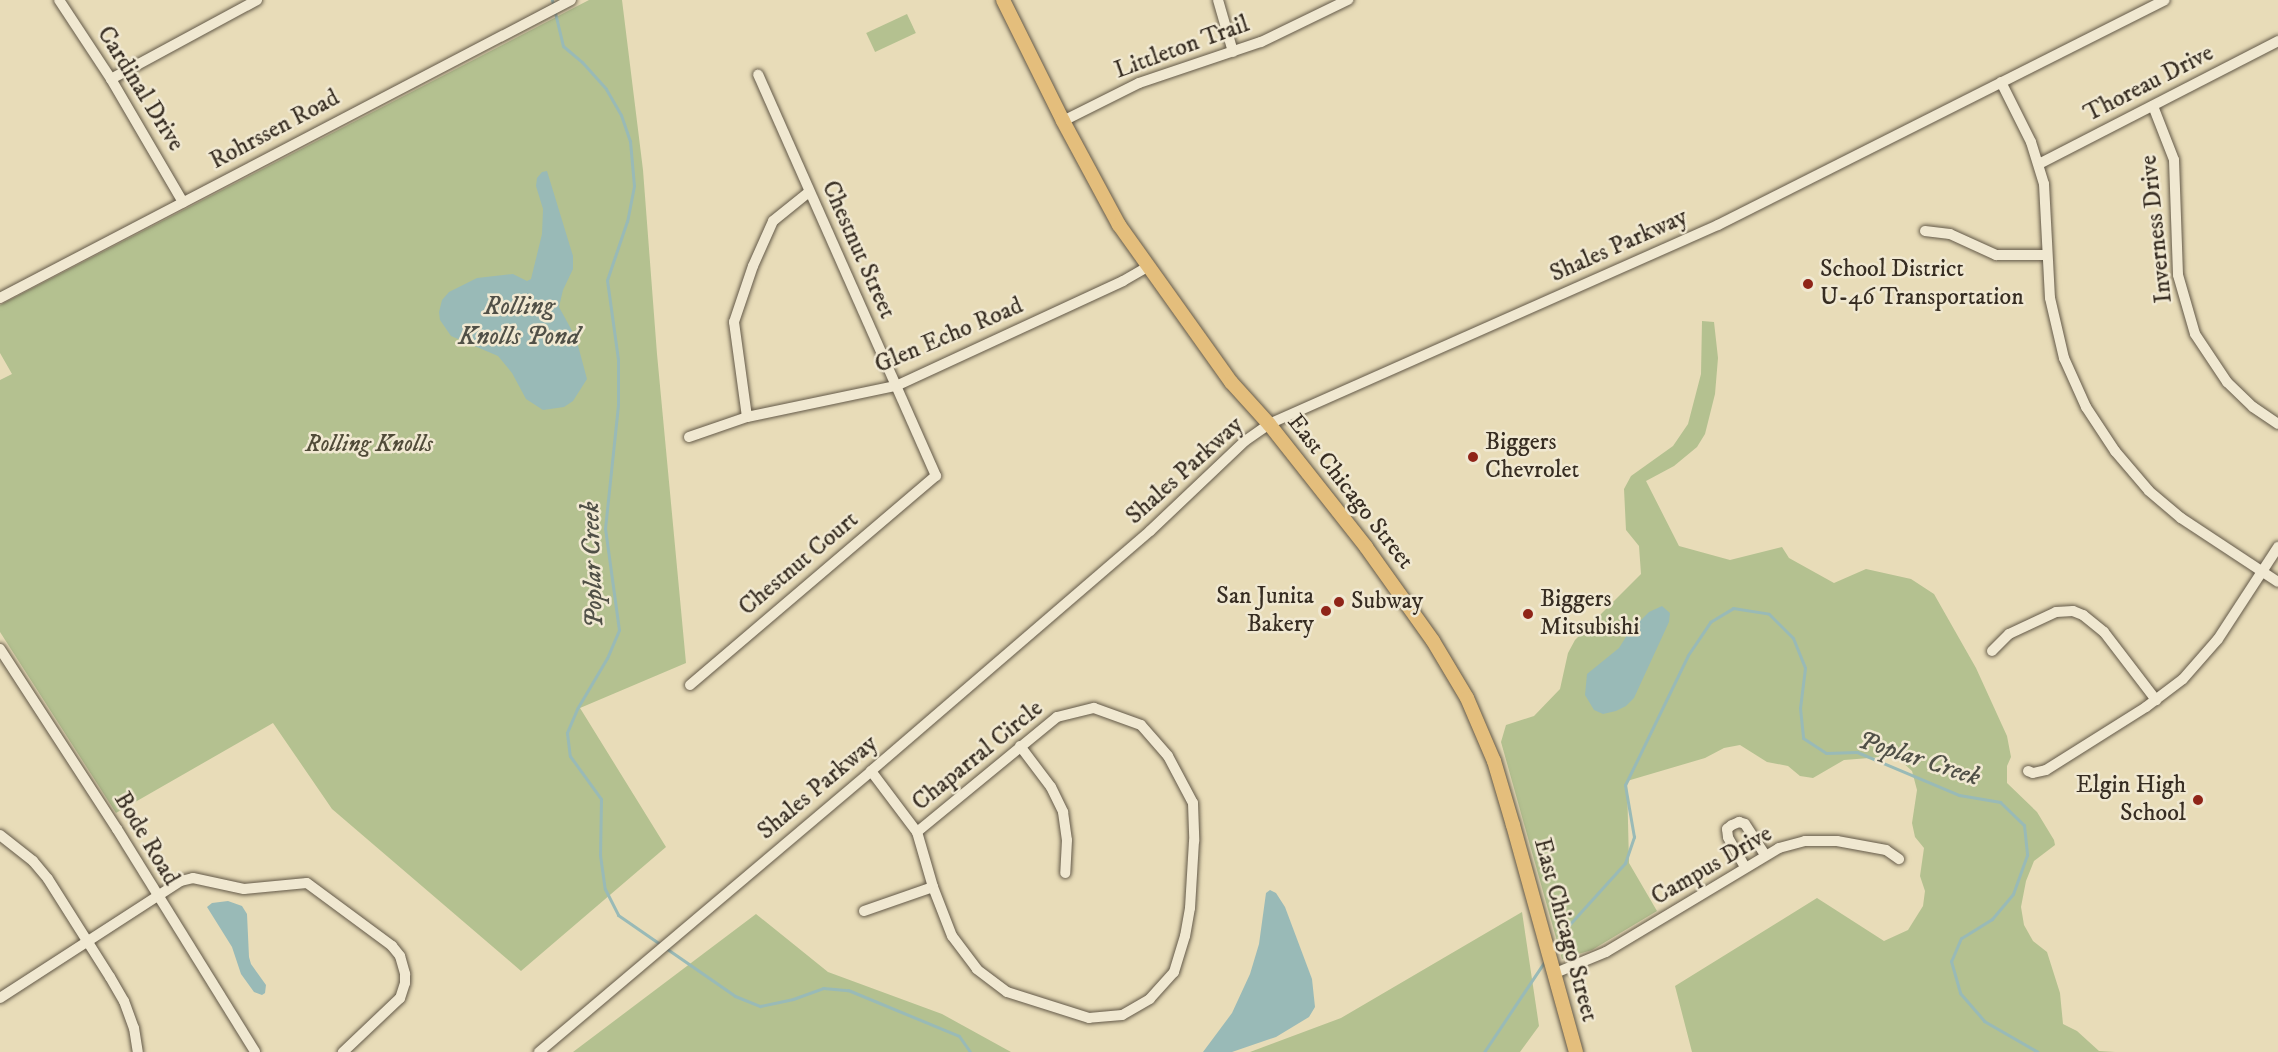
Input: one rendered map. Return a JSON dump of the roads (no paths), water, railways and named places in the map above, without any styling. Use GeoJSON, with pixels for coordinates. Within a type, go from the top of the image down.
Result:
{"type":"FeatureCollection","features":[{"type":"Feature","properties":{"kind":"main road","name":"East Chicago Street"},"geometry":{"type":"LineString","coordinates":[[1003,0],[1063,121],[1119,225],[1231,382],[1269,424],[1412,610],[1467,698],[1494,761],[1576,1052]]}},
{"type":"Feature","properties":{"kind":"street","name":"Cardinal Drive"},"geometry":{"type":"LineString","coordinates":[[59,0],[111,79],[183,202]]}},
{"type":"Feature","properties":{"kind":"street"},"geometry":{"type":"LineString","coordinates":[[111,79],[257,0]]}},
{"type":"Feature","properties":{"kind":"street"},"geometry":{"type":"LineString","coordinates":[[1218,0],[1233,52]]}},
{"type":"Feature","properties":{"kind":"street","name":"Littleton Trail"},"geometry":{"type":"LineString","coordinates":[[1063,121],[1140,82],[1233,52],[1285,32],[1348,0]]}},
{"type":"Feature","properties":{"kind":"street","name":"Shales Parkway"},"geometry":{"type":"LineString","coordinates":[[539,1052],[1150,531],[1245,441],[1269,424],[1718,225],[2164,0]]}},
{"type":"Feature","properties":{"kind":"street","name":"Rohrssen Road"},"geometry":{"type":"LineString","coordinates":[[0,298],[569,1]]}},
{"type":"Feature","properties":{"kind":"street","name":"Thoreau Drive"},"geometry":{"type":"LineString","coordinates":[[2039,164],[2278,41]]}},
{"type":"Feature","properties":{"kind":"street","name":"Chestnut Street"},"geometry":{"type":"LineString","coordinates":[[759,75],[936,476]]}},
{"type":"Feature","properties":{"kind":"street"},"geometry":{"type":"LineString","coordinates":[[2001,82],[2031,142],[2039,164],[2046,204],[2046,255],[2050,298],[2064,358],[2082,400],[2098,427],[2133,474],[2164,504],[2278,582]]}},
{"type":"Feature","properties":{"kind":"street","name":"Inverness Drive"},"geometry":{"type":"LineString","coordinates":[[2153,106],[2174,160],[2178,275],[2195,334],[2227,382],[2253,407],[2278,424]]}},
{"type":"Feature","properties":{"kind":"street"},"geometry":{"type":"LineString","coordinates":[[747,417],[734,322],[753,266],[773,221],[809,192]]}},
{"type":"Feature","properties":{"kind":"street"},"geometry":{"type":"LineString","coordinates":[[1925,231],[1950,234],[1996,255],[2046,255]]}},
{"type":"Feature","properties":{"kind":"street","name":"Glen Echo Road"},"geometry":{"type":"LineString","coordinates":[[689,437],[747,417],[896,386],[1123,281],[1147,267]]}},
{"type":"Feature","properties":{"kind":"street","name":"Chestnut Court"},"geometry":{"type":"LineString","coordinates":[[690,685],[936,476]]}},
{"type":"Feature","properties":{"kind":"street"},"geometry":{"type":"LineString","coordinates":[[2028,771],[2033,773],[2046,770],[2156,700],[2183,679],[2205,655],[2278,547]]}},
{"type":"Feature","properties":{"kind":"street"},"geometry":{"type":"LineString","coordinates":[[1992,651],[2009,634],[2056,612],[2073,611],[2083,615],[2104,632],[2156,700]]}},
{"type":"Feature","properties":{"kind":"street","name":"Bode Road"},"geometry":{"type":"LineString","coordinates":[[0,649],[117,829],[255,1052]]}},
{"type":"Feature","properties":{"kind":"street","name":"Chaparral Circle"},"geometry":{"type":"LineString","coordinates":[[871,771],[916,832],[933,887],[952,936],[978,969],[1007,992],[1089,1018],[1122,1015],[1150,999],[1174,972],[1185,936],[1190,908],[1194,841],[1193,803],[1168,756],[1141,725],[1094,708],[1057,717],[916,832]]}},
{"type":"Feature","properties":{"kind":"street"},"geometry":{"type":"LineString","coordinates":[[1020,746],[1051,787],[1062,812],[1067,840],[1065,873]]}},
{"type":"Feature","properties":{"kind":"street"},"geometry":{"type":"LineString","coordinates":[[1745,867],[1728,837],[1727,829],[1732,825],[1739,822],[1745,824],[1765,855]]}},
{"type":"Feature","properties":{"kind":"street"},"geometry":{"type":"LineString","coordinates":[[0,834],[33,861],[88,942],[124,1001],[134,1028],[138,1052]]}},
{"type":"Feature","properties":{"kind":"street","name":"Campus Drive"},"geometry":{"type":"LineString","coordinates":[[1553,974],[1606,952],[1765,855],[1792,844],[1818,840],[1878,847],[1899,859]]}},
{"type":"Feature","properties":{"kind":"street"},"geometry":{"type":"LineString","coordinates":[[0,998],[181,881],[193,878],[244,889],[307,883],[392,946],[400,956],[405,974],[405,983],[400,998],[343,1052]]}},
{"type":"Feature","properties":{"kind":"street"},"geometry":{"type":"LineString","coordinates":[[864,911],[933,887]]}},
{"type":"Feature","properties":{"kind":"water","name":"Rolling Knolls Pond"},"geometry":{"type":"Polygon","coordinates":[[[547,171],[573,256],[573,269],[563,290],[559,307],[576,338],[587,379],[573,401],[564,407],[543,410],[526,399],[512,373],[498,356],[451,336],[440,320],[439,312],[442,300],[449,292],[477,278],[513,274],[527,281],[531,279],[542,234],[543,209],[536,186],[537,178],[542,172],[547,171]]]}},
{"type":"Feature","properties":{"kind":"water"},"geometry":{"type":"Polygon","coordinates":[[[1662,606],[1670,613],[1669,622],[1634,698],[1626,706],[1616,711],[1603,714],[1594,710],[1585,695],[1587,674],[1619,648],[1629,632],[1649,612],[1662,606]]]}},
{"type":"Feature","properties":{"kind":"water"},"geometry":{"type":"Polygon","coordinates":[[[1270,890],[1276,893],[1285,907],[1312,979],[1315,1007],[1309,1017],[1276,1037],[1232,1052],[1203,1052],[1232,1013],[1250,974],[1259,944],[1266,893],[1270,890]]]}},
{"type":"Feature","properties":{"kind":"water"},"geometry":{"type":"Polygon","coordinates":[[[228,901],[242,906],[247,914],[249,957],[251,964],[266,985],[265,993],[262,995],[254,992],[241,974],[232,947],[207,907],[212,903],[228,901]]]}},
{"type":"Feature","properties":{"kind":"waterway","name":"Poplar Creek"},"geometry":{"type":"LineString","coordinates":[[552,0],[563,46],[582,62],[606,89],[621,115],[630,141],[634,186],[627,221],[607,280],[618,359],[618,405],[605,528],[619,630],[607,658],[577,709],[567,733],[570,756],[601,799],[600,855],[605,889],[618,915],[735,996],[760,1006],[793,999],[823,988],[848,990],[959,1036],[970,1052]]}},
{"type":"Feature","properties":{"kind":"waterway","name":"Poplar Creek"},"geometry":{"type":"LineString","coordinates":[[1552,951],[1569,925],[1625,863],[1634,837],[1625,785],[1688,655],[1710,622],[1733,608],[1769,614],[1793,638],[1805,668],[1800,708],[1803,738],[1826,753],[1857,752],[1959,795],[2000,802],[2024,825],[2027,855],[2013,894],[1992,919],[1961,938],[1951,961],[1960,993],[1984,1021],[2038,1052]]}},
{"type":"Feature","properties":{"kind":"waterway","name":"Poplar Creek"},"geometry":{"type":"LineString","coordinates":[[1484,1052],[1545,961]]}},
{"type":"Feature","properties":{"kind":"place","name":"School District U-46 Transportation"},"geometry":{"type":"Point","coordinates":[1808,284]}},
{"type":"Feature","properties":{"kind":"place","name":"Biggers Chevrolet"},"geometry":{"type":"Point","coordinates":[1473,457]}},
{"type":"Feature","properties":{"kind":"place","name":"Subway"},"geometry":{"type":"Point","coordinates":[1339,602]}},
{"type":"Feature","properties":{"kind":"place","name":"San Junita Bakery"},"geometry":{"type":"Point","coordinates":[1326,611]}},
{"type":"Feature","properties":{"kind":"place","name":"Biggers Mitsubishi"},"geometry":{"type":"Point","coordinates":[1528,614]}},
{"type":"Feature","properties":{"kind":"place","name":"Elgin High School"},"geometry":{"type":"Point","coordinates":[2198,800]}},
{"type":"Feature","properties":{"kind":"park label","name":"Rolling Knolls"},"geometry":{"type":"Point","coordinates":[369,445]}}]}
